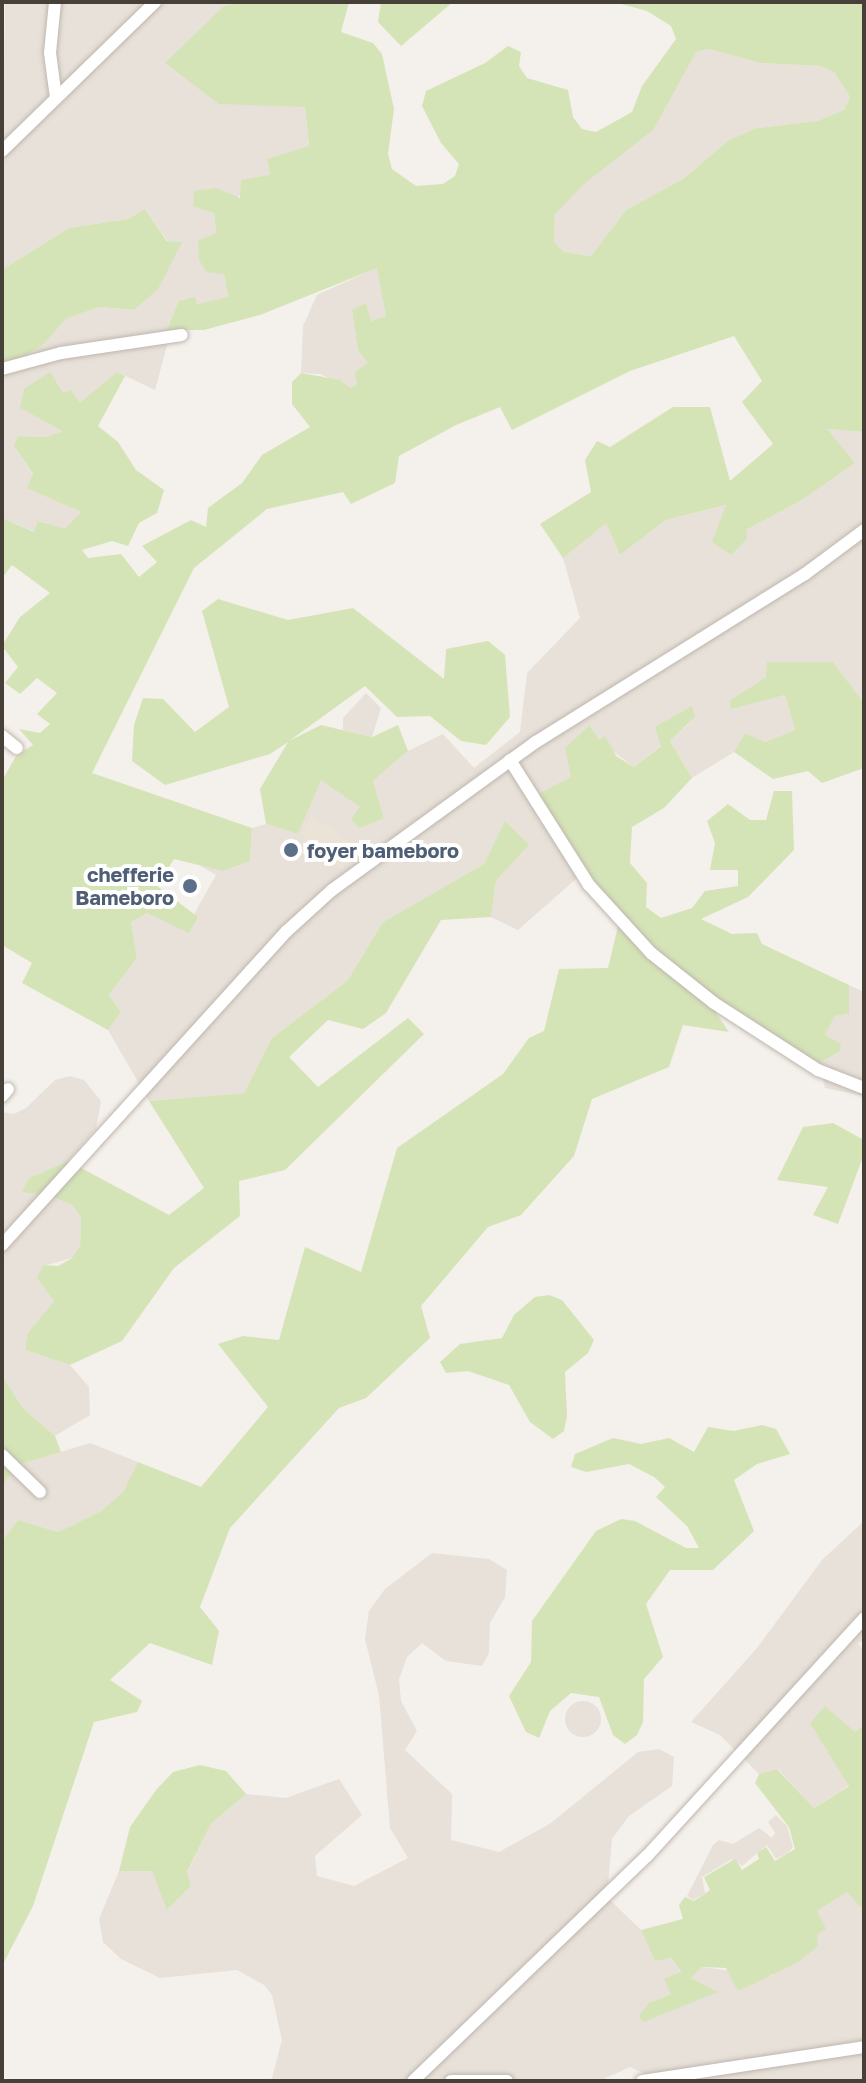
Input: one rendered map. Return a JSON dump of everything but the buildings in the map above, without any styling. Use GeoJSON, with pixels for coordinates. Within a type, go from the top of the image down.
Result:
{"type":"FeatureCollection","features":[{"type":"Feature","properties":{"kind":"street"},"geometry":{"type":"LineString","coordinates":[[55,2],[50,53],[56,98]]}},
{"type":"Feature","properties":{"kind":"street"},"geometry":{"type":"LineString","coordinates":[[2,151],[155,2]]}},
{"type":"Feature","properties":{"kind":"street"},"geometry":{"type":"LineString","coordinates":[[2,369],[61,353],[182,335]]}},
{"type":"Feature","properties":{"kind":"street"},"geometry":{"type":"LineString","coordinates":[[4,1240],[306,913],[382,850],[510,760],[805,574],[864,530]]}},
{"type":"Feature","properties":{"kind":"street"},"geometry":{"type":"LineString","coordinates":[[2,736],[17,748]]}},
{"type":"Feature","properties":{"kind":"street"},"geometry":{"type":"LineString","coordinates":[[510,760],[589,885],[651,953],[714,1003],[818,1070],[864,1088]]}},
{"type":"Feature","properties":{"kind":"street"},"geometry":{"type":"LineString","coordinates":[[2,1455],[40,1492]]}},
{"type":"Feature","properties":{"kind":"street"},"geometry":{"type":"LineString","coordinates":[[413,2081],[647,1856],[864,1618]]}},
{"type":"Feature","properties":{"kind":"street"},"geometry":{"type":"LineString","coordinates":[[642,2081],[864,2047]]}},
{"type":"Feature","properties":{"kind":"street"},"geometry":{"type":"LineString","coordinates":[[451,2081],[507,2081]]}},
{"type":"Feature","properties":{"kind":"shaded area"},"geometry":{"type":"Polygon","coordinates":[[[5,2],[243,2],[224,6],[293,106],[305,107],[309,147],[267,159],[270,175],[214,213],[216,233],[198,242],[224,274],[228,298],[196,304],[179,301],[155,390],[117,372],[64,431],[47,437],[19,436],[14,446],[33,475],[28,488],[81,512],[65,530],[39,521],[35,532],[2,518],[2,371],[44,344],[66,319],[99,307],[134,310],[181,242],[168,241],[145,209],[128,219],[69,228],[2,270],[5,2]]]}},
{"type":"Feature","properties":{"kind":"shaded area"},"geometry":{"type":"Polygon","coordinates":[[[709,49],[760,63],[820,66],[834,72],[850,97],[844,110],[817,121],[757,128],[729,140],[683,179],[626,210],[591,256],[564,252],[554,242],[555,214],[696,52],[709,49]]]}},
{"type":"Feature","properties":{"kind":"shaded area"},"geometry":{"type":"Polygon","coordinates":[[[378,267],[386,316],[371,321],[352,311],[358,351],[368,363],[357,384],[350,388],[320,374],[301,373],[303,326],[317,295],[378,267]]]}},
{"type":"Feature","properties":{"kind":"shaded area"},"geometry":{"type":"Polygon","coordinates":[[[826,429],[864,432],[864,703],[833,662],[766,677],[729,701],[731,708],[785,695],[795,730],[765,742],[745,733],[734,752],[692,778],[670,741],[695,718],[634,767],[599,741],[591,726],[571,777],[584,872],[518,930],[491,917],[496,881],[528,846],[505,822],[484,864],[383,922],[347,981],[272,1038],[244,1093],[149,1101],[108,1030],[121,1012],[109,995],[137,958],[131,922],[147,913],[197,917],[194,914],[216,875],[197,864],[223,871],[250,861],[252,828],[266,824],[298,834],[320,779],[384,818],[373,781],[408,751],[443,734],[474,768],[520,732],[527,673],[580,618],[563,558],[606,522],[620,555],[666,520],[727,505],[746,530],[802,500],[855,463],[826,429]]]}},
{"type":"Feature","properties":{"kind":"shaded area"},"geometry":{"type":"Polygon","coordinates":[[[366,693],[381,708],[372,737],[343,730],[343,718],[366,693]]]}},
{"type":"Feature","properties":{"kind":"shaded area"},"geometry":{"type":"Polygon","coordinates":[[[311,816],[354,844],[343,868],[312,854],[302,833],[311,816]]]}},
{"type":"Feature","properties":{"kind":"shaded area"},"geometry":{"type":"Polygon","coordinates":[[[849,985],[864,992],[864,1096],[825,1088],[819,1063],[839,1052],[825,1035],[835,1016],[849,1014],[849,985]]]}},
{"type":"Feature","properties":{"kind":"shaded area"},"geometry":{"type":"Polygon","coordinates":[[[70,1076],[84,1080],[101,1101],[96,1129],[68,1161],[29,1178],[23,1192],[50,1196],[72,1205],[81,1217],[80,1246],[72,1258],[43,1266],[38,1278],[54,1301],[27,1334],[25,1350],[70,1365],[89,1387],[90,1415],[55,1436],[23,1408],[2,1376],[2,1112],[14,1114],[26,1108],[55,1080],[70,1076]]]}},
{"type":"Feature","properties":{"kind":"shaded area"},"geometry":{"type":"Polygon","coordinates":[[[90,1443],[138,1462],[123,1492],[101,1511],[58,1532],[18,1520],[2,1541],[2,1486],[18,1465],[90,1443]]]}},
{"type":"Feature","properties":{"kind":"shaded area"},"geometry":{"type":"Polygon","coordinates":[[[864,1521],[864,1641],[858,1643],[864,1651],[864,1724],[855,1732],[849,1785],[814,1808],[778,1769],[759,1774],[720,1735],[691,1722],[757,1648],[822,1560],[864,1521]]]}},
{"type":"Feature","properties":{"kind":"shaded area"},"geometry":{"type":"Polygon","coordinates":[[[432,1553],[489,1559],[507,1570],[505,1597],[490,1623],[489,1653],[482,1666],[446,1661],[422,1643],[407,1657],[399,1679],[401,1701],[417,1731],[405,1750],[452,1794],[451,1840],[499,1852],[551,1823],[638,1752],[659,1749],[674,1757],[672,1786],[629,1816],[612,1839],[607,1897],[641,1930],[655,1960],[671,1958],[681,1973],[671,1994],[649,2003],[716,1991],[691,1978],[702,1967],[771,1976],[783,1965],[797,1963],[817,1933],[816,1912],[848,1891],[864,1911],[864,2081],[662,2081],[630,2067],[599,2081],[271,2081],[282,2040],[272,1995],[264,1985],[237,1970],[160,1978],[121,1959],[103,1942],[99,1919],[119,1871],[152,1871],[168,1909],[191,1886],[187,1873],[211,1824],[246,1794],[286,1798],[339,1779],[362,1815],[315,1856],[317,1876],[354,1886],[408,1858],[390,1828],[379,1695],[365,1639],[369,1611],[385,1589],[432,1553]]]}},
{"type":"Feature","properties":{"kind":"shaded area"},"geometry":{"type":"Polygon","coordinates":[[[583,1701],[596,1706],[601,1719],[596,1732],[583,1737],[570,1732],[565,1719],[570,1706],[583,1701]]]}},
{"type":"Feature","properties":{"kind":"shaded area"},"geometry":{"type":"Polygon","coordinates":[[[776,1815],[787,1826],[793,1847],[788,1853],[776,1859],[767,1845],[742,1866],[732,1859],[702,1877],[705,1893],[693,1900],[687,1896],[713,1845],[719,1840],[733,1844],[759,1828],[772,1838],[775,1833],[768,1822],[776,1815]]]}},
{"type":"Feature","properties":{"kind":"green space"},"geometry":{"type":"Polygon","coordinates":[[[243,2],[349,2],[341,32],[373,43],[382,54],[394,109],[388,154],[392,169],[416,186],[443,184],[455,176],[459,164],[441,143],[422,106],[426,91],[485,63],[508,46],[521,52],[519,66],[527,78],[568,90],[573,117],[582,129],[596,132],[632,112],[642,86],[676,39],[671,26],[647,11],[614,2],[864,2],[864,432],[827,429],[855,463],[802,500],[746,530],[747,539],[731,555],[712,542],[726,505],[666,520],[620,555],[606,523],[563,558],[540,524],[591,492],[585,460],[597,441],[610,447],[673,407],[710,407],[730,481],[773,444],[742,402],[762,381],[734,336],[630,371],[512,430],[500,407],[456,425],[399,456],[395,483],[351,504],[343,492],[267,509],[194,568],[92,773],[252,828],[250,861],[223,871],[174,859],[157,886],[198,917],[189,933],[147,913],[131,922],[137,958],[109,995],[121,1012],[108,1030],[22,983],[32,963],[2,945],[3,779],[16,756],[33,745],[19,729],[40,733],[50,724],[37,714],[57,693],[37,678],[20,694],[5,683],[18,667],[2,646],[20,617],[50,593],[12,565],[2,578],[2,518],[34,532],[38,521],[65,529],[81,512],[27,488],[33,474],[14,446],[18,436],[47,437],[63,431],[20,408],[24,389],[50,372],[63,393],[71,390],[80,403],[117,372],[125,376],[98,426],[118,442],[136,470],[164,490],[157,513],[139,523],[128,546],[112,541],[82,550],[88,558],[121,554],[139,577],[157,562],[142,546],[191,520],[206,527],[208,508],[242,483],[262,455],[310,427],[292,404],[292,382],[301,373],[340,380],[350,388],[357,384],[355,372],[368,363],[358,351],[352,310],[366,303],[371,321],[386,316],[377,268],[260,315],[204,330],[167,330],[179,301],[195,297],[197,304],[228,297],[224,274],[207,272],[199,260],[198,241],[216,233],[214,213],[193,206],[194,191],[216,188],[240,198],[241,180],[270,175],[267,159],[309,146],[305,107],[219,104],[165,63],[224,6],[243,2]],[[709,49],[696,52],[653,130],[585,183],[555,214],[554,242],[564,252],[591,256],[626,210],[683,179],[729,140],[757,128],[817,121],[844,110],[850,97],[834,72],[820,66],[760,63],[709,49]]]}},
{"type":"Feature","properties":{"kind":"green space"},"geometry":{"type":"Polygon","coordinates":[[[381,2],[453,2],[401,46],[378,22],[381,2]]]}},
{"type":"Feature","properties":{"kind":"green space"},"geometry":{"type":"Polygon","coordinates":[[[145,209],[167,241],[182,242],[158,289],[134,310],[99,307],[66,319],[44,344],[2,371],[2,270],[69,228],[128,219],[145,209]]]}},
{"type":"Feature","properties":{"kind":"green space"},"geometry":{"type":"Polygon","coordinates":[[[218,599],[288,620],[353,608],[444,679],[446,649],[488,641],[505,655],[510,717],[486,745],[461,741],[430,716],[397,717],[365,686],[289,741],[321,725],[372,737],[398,725],[408,751],[373,781],[384,818],[359,828],[351,819],[360,807],[321,780],[298,834],[266,824],[260,789],[288,742],[270,754],[165,785],[132,761],[134,725],[143,698],[163,699],[195,732],[229,707],[202,611],[218,599]]]}},
{"type":"Feature","properties":{"kind":"green space"},"geometry":{"type":"Polygon","coordinates":[[[767,662],[833,662],[864,703],[864,768],[822,783],[808,771],[773,779],[734,752],[745,733],[765,742],[795,730],[785,695],[731,709],[729,701],[766,677],[767,662]]]}},
{"type":"Feature","properties":{"kind":"green space"},"geometry":{"type":"Polygon","coordinates":[[[692,706],[695,717],[670,741],[692,778],[664,808],[632,827],[630,863],[647,883],[646,907],[661,918],[692,908],[705,891],[738,886],[738,870],[710,870],[715,843],[707,821],[728,804],[750,820],[766,820],[774,791],[792,791],[794,850],[748,897],[701,919],[732,934],[757,933],[762,944],[849,985],[849,1014],[835,1016],[825,1035],[841,1044],[839,1052],[819,1063],[712,996],[650,948],[581,868],[538,794],[571,777],[565,748],[590,725],[599,740],[605,736],[616,756],[634,767],[661,746],[655,727],[692,706]]]}},
{"type":"Feature","properties":{"kind":"green space"},"geometry":{"type":"Polygon","coordinates":[[[505,821],[529,845],[496,881],[491,917],[441,920],[386,1013],[363,1029],[328,1020],[289,1057],[318,1087],[408,1018],[424,1034],[285,1170],[239,1181],[240,1216],[174,1268],[122,1341],[70,1365],[25,1350],[27,1334],[54,1301],[37,1278],[43,1265],[58,1266],[72,1258],[80,1246],[81,1217],[72,1205],[50,1196],[22,1192],[29,1178],[68,1161],[169,1215],[204,1188],[149,1101],[244,1093],[272,1038],[347,981],[383,922],[484,864],[505,821]]]}},
{"type":"Feature","properties":{"kind":"green space"},"geometry":{"type":"Polygon","coordinates":[[[619,922],[666,973],[712,1007],[729,1032],[683,1025],[669,1067],[592,1099],[574,1156],[521,1215],[488,1227],[421,1306],[430,1338],[366,1398],[339,1408],[230,1528],[200,1607],[219,1631],[212,1665],[150,1643],[110,1680],[142,1701],[137,1712],[94,1722],[33,1906],[2,1966],[2,1541],[18,1520],[58,1532],[101,1511],[123,1492],[138,1462],[201,1487],[268,1407],[218,1344],[243,1336],[279,1340],[305,1247],[361,1272],[397,1148],[503,1074],[529,1038],[544,1031],[559,969],[608,968],[619,922]]]}},
{"type":"Feature","properties":{"kind":"green space"},"geometry":{"type":"Polygon","coordinates":[[[833,1123],[864,1140],[864,1154],[838,1224],[813,1215],[828,1187],[777,1180],[803,1127],[833,1123]]]}},
{"type":"Feature","properties":{"kind":"green space"},"geometry":{"type":"Polygon","coordinates":[[[549,1295],[562,1300],[594,1340],[588,1353],[565,1372],[567,1416],[564,1431],[553,1439],[530,1422],[509,1385],[468,1371],[446,1373],[440,1362],[460,1344],[502,1338],[514,1315],[535,1297],[549,1295]]]}},
{"type":"Feature","properties":{"kind":"green space"},"geometry":{"type":"Polygon","coordinates":[[[2,1376],[23,1408],[55,1436],[61,1452],[18,1465],[2,1486],[2,1376]]]}},
{"type":"Feature","properties":{"kind":"green space"},"geometry":{"type":"Polygon","coordinates":[[[762,1425],[776,1429],[790,1454],[757,1464],[734,1480],[754,1531],[713,1570],[670,1570],[646,1604],[663,1657],[644,1679],[643,1722],[637,1735],[625,1744],[613,1735],[599,1697],[571,1693],[550,1711],[539,1738],[526,1732],[509,1696],[531,1662],[532,1621],[596,1531],[621,1519],[635,1521],[686,1548],[699,1548],[687,1526],[656,1497],[665,1487],[654,1477],[629,1464],[586,1472],[571,1467],[575,1454],[613,1438],[641,1444],[669,1438],[694,1452],[708,1427],[734,1431],[762,1425]]]}},
{"type":"Feature","properties":{"kind":"green space"},"geometry":{"type":"Polygon","coordinates":[[[825,1706],[855,1732],[864,1724],[864,1911],[847,1892],[817,1911],[826,1929],[817,1934],[818,1946],[797,1963],[738,1991],[726,1968],[702,1967],[691,1978],[718,1992],[643,2022],[639,2016],[649,2003],[671,1994],[664,1979],[681,1972],[671,1958],[655,1961],[641,1930],[683,1919],[679,1905],[685,1897],[694,1901],[710,1890],[704,1877],[735,1859],[742,1870],[759,1859],[757,1853],[766,1847],[775,1861],[795,1849],[789,1827],[755,1783],[759,1774],[777,1769],[814,1808],[849,1786],[810,1723],[825,1706]]]}},
{"type":"Feature","properties":{"kind":"green space"},"geometry":{"type":"Polygon","coordinates":[[[200,1765],[226,1771],[246,1794],[211,1824],[187,1872],[191,1886],[167,1910],[152,1871],[119,1871],[130,1827],[156,1790],[173,1772],[200,1765]]]}},
{"type":"Feature","properties":{"kind":"place","name":"foyer bameboro"},"geometry":{"type":"Point","coordinates":[291,850]}},
{"type":"Feature","properties":{"kind":"place","name":"chefferie Bameboro"},"geometry":{"type":"Point","coordinates":[190,886]}}]}
